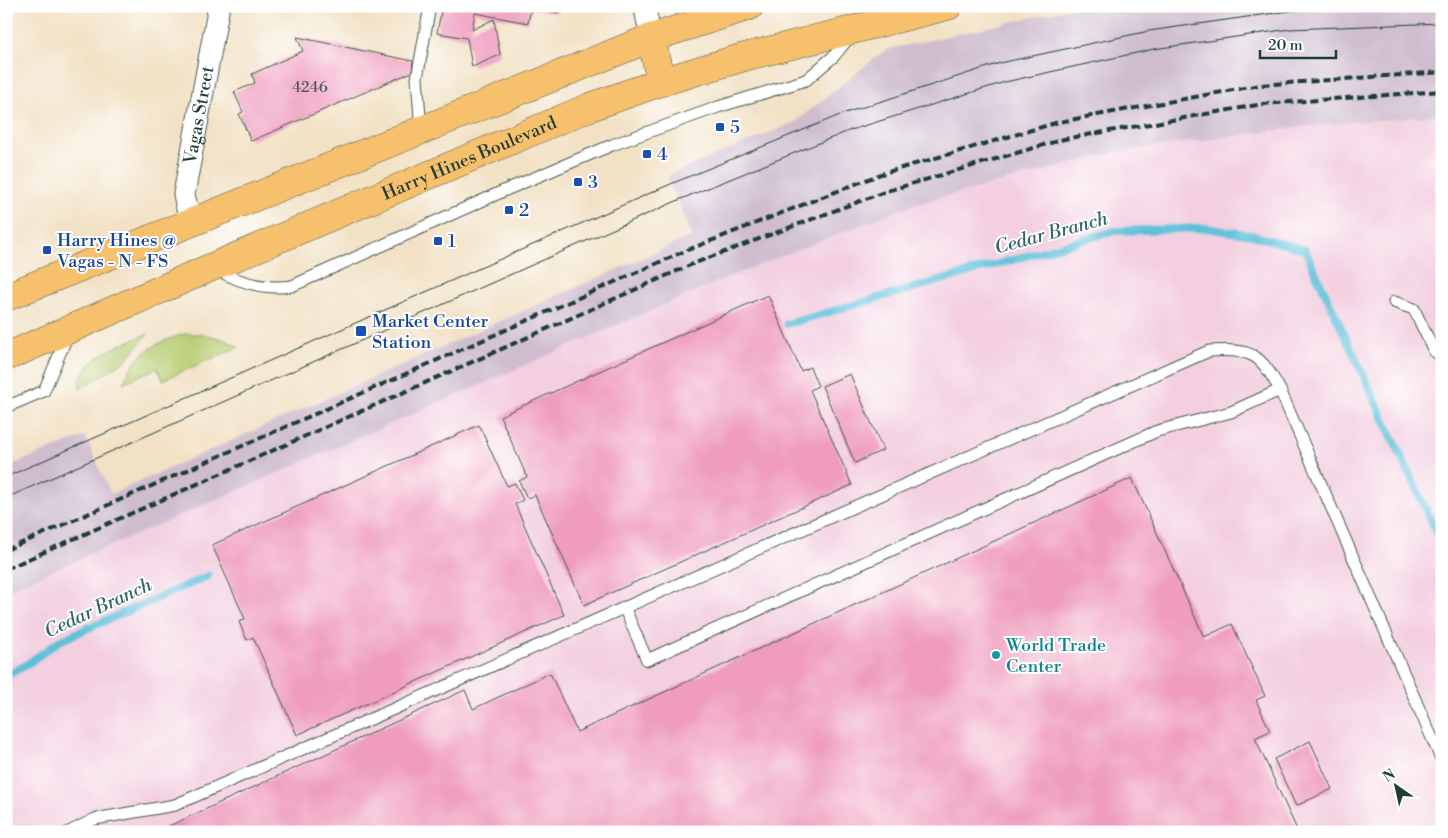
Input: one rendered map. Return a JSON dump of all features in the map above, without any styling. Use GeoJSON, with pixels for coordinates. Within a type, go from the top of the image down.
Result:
{"type":"FeatureCollection","features":[{"type":"Feature","properties":{"kind":"main road"},"geometry":{"type":"LineString","coordinates":[[6,297],[651,38],[750,6]]}},
{"type":"Feature","properties":{"kind":"main road","name":"Harry Hines Boulevard"},"geometry":{"type":"LineString","coordinates":[[6,357],[518,136],[661,82],[744,57],[948,6]]}},
{"type":"Feature","properties":{"kind":"main road"},"geometry":{"type":"LineString","coordinates":[[651,38],[661,82]]}},
{"type":"Feature","properties":{"kind":"street","name":"Vagas Street"},"geometry":{"type":"LineString","coordinates":[[190,223],[184,194],[219,6]]}},
{"type":"Feature","properties":{"kind":"street"},"geometry":{"type":"LineString","coordinates":[[647,6],[646,14],[651,38]]}},
{"type":"Feature","properties":{"kind":"lane"},"geometry":{"type":"LineString","coordinates":[[421,130],[417,78],[430,6]]}},
{"type":"Feature","properties":{"kind":"lane"},"geometry":{"type":"LineString","coordinates":[[212,267],[234,279],[264,287],[292,286],[508,189],[612,145],[718,107],[806,80],[834,56],[856,29]]}},
{"type":"Feature","properties":{"kind":"lane"},"geometry":{"type":"LineString","coordinates":[[1394,302],[1414,309],[1434,351],[1442,356]]}},
{"type":"Feature","properties":{"kind":"lane"},"geometry":{"type":"LineString","coordinates":[[6,408],[44,391],[70,329]]}},
{"type":"Feature","properties":{"kind":"lane"},"geometry":{"type":"LineString","coordinates":[[69,832],[95,819],[175,805],[1209,351],[1248,352],[1266,364],[1280,390],[1442,761]]}},
{"type":"Feature","properties":{"kind":"lane"},"geometry":{"type":"LineString","coordinates":[[624,607],[647,660],[1157,432],[1231,412],[1280,390]]}},
{"type":"Feature","properties":{"kind":"shaded area"},"geometry":{"type":"Polygon","coordinates":[[[1082,6],[1442,6],[1442,115],[1307,126],[1117,152],[912,205],[719,281],[6,591],[6,467],[85,436],[111,494],[692,236],[667,176],[795,122],[885,50],[1082,6]]]}},
{"type":"Feature","properties":{"kind":"shaded area"},"geometry":{"type":"Polygon","coordinates":[[[1442,115],[1442,832],[6,832],[6,591],[719,281],[912,205],[1117,152],[1307,126],[1442,115]]]}},
{"type":"Feature","properties":{"kind":"green space"},"geometry":{"type":"Polygon","coordinates":[[[148,334],[125,361],[80,389],[81,379],[86,369],[94,361],[115,347],[148,334]]]}},
{"type":"Feature","properties":{"kind":"green space"},"geometry":{"type":"Polygon","coordinates":[[[185,334],[213,336],[239,347],[163,380],[157,368],[123,383],[140,357],[156,345],[185,334]]]}},
{"type":"Feature","properties":{"kind":"building"},"geometry":{"type":"Polygon","coordinates":[[[442,6],[560,6],[558,13],[531,9],[528,23],[475,13],[472,30],[494,19],[500,55],[472,67],[467,38],[437,33],[442,6]]]}},
{"type":"Feature","properties":{"kind":"building"},"geometry":{"type":"Polygon","coordinates":[[[297,37],[413,61],[412,72],[251,141],[239,114],[243,112],[234,92],[255,83],[252,74],[303,51],[297,37]]]}},
{"type":"Feature","properties":{"kind":"building"},"geometry":{"type":"Polygon","coordinates":[[[768,295],[801,371],[810,367],[818,386],[810,390],[852,485],[584,605],[535,495],[527,498],[519,481],[527,477],[500,416],[768,295]]]}},
{"type":"Feature","properties":{"kind":"building"},"geometry":{"type":"Polygon","coordinates":[[[850,374],[883,450],[855,463],[822,386],[850,374]]]}},
{"type":"Feature","properties":{"kind":"building"},"geometry":{"type":"Polygon","coordinates":[[[479,425],[507,486],[515,483],[523,500],[515,504],[564,615],[297,735],[253,637],[247,640],[239,622],[245,619],[212,545],[479,425]]]}},
{"type":"Feature","properties":{"kind":"building","name":"World Trade Center"},"geometry":{"type":"Polygon","coordinates":[[[1132,478],[1204,637],[1232,624],[1265,696],[1256,700],[1270,731],[1255,738],[1298,832],[156,832],[465,690],[473,709],[550,673],[577,732],[1132,478]]]}},
{"type":"Feature","properties":{"kind":"building"},"geometry":{"type":"Polygon","coordinates":[[[1310,741],[1332,789],[1296,806],[1274,759],[1310,741]]]}},
{"type":"Feature","properties":{"kind":"waterway","name":"Cedar Branch"},"geometry":{"type":"LineString","coordinates":[[787,324],[1114,231],[1206,228],[1252,235],[1305,250],[1442,544]]}},
{"type":"Feature","properties":{"kind":"waterway","name":"Cedar Branch"},"geometry":{"type":"LineString","coordinates":[[6,676],[26,665],[59,641],[208,576]]}},
{"type":"Feature","properties":{"kind":"tram line"},"geometry":{"type":"LineString","coordinates":[[6,477],[673,183],[845,113],[1000,63],[1149,31],[1289,11],[1380,6]]}},
{"type":"Feature","properties":{"kind":"tram line"},"geometry":{"type":"LineString","coordinates":[[6,498],[681,199],[851,130],[1005,82],[1154,49],[1290,29],[1442,23]]}},
{"type":"Feature","properties":{"kind":"railway"},"geometry":{"type":"LineString","coordinates":[[6,550],[685,251],[881,174],[1059,122],[1260,85],[1442,72]]}},
{"type":"Feature","properties":{"kind":"railway"},"geometry":{"type":"LineString","coordinates":[[6,569],[695,263],[887,191],[1064,139],[1263,104],[1442,91]]}},
{"type":"Feature","properties":{"kind":"place","name":"5"},"geometry":{"type":"Point","coordinates":[720,127]}},
{"type":"Feature","properties":{"kind":"place","name":"4"},"geometry":{"type":"Point","coordinates":[647,154]}},
{"type":"Feature","properties":{"kind":"place","name":"3"},"geometry":{"type":"Point","coordinates":[578,182]}},
{"type":"Feature","properties":{"kind":"place","name":"2"},"geometry":{"type":"Point","coordinates":[509,210]}},
{"type":"Feature","properties":{"kind":"place","name":"1"},"geometry":{"type":"Point","coordinates":[438,241]}},
{"type":"Feature","properties":{"kind":"place","name":"Harry Hines @ Vagas - N - FS"},"geometry":{"type":"Point","coordinates":[47,250]}},
{"type":"Feature","properties":{"kind":"place","name":"Market Center Station"},"geometry":{"type":"Point","coordinates":[361,331]}},
{"type":"Feature","properties":{"kind":"place","name":"World Trade Center"},"geometry":{"type":"Point","coordinates":[996,655]}}]}
